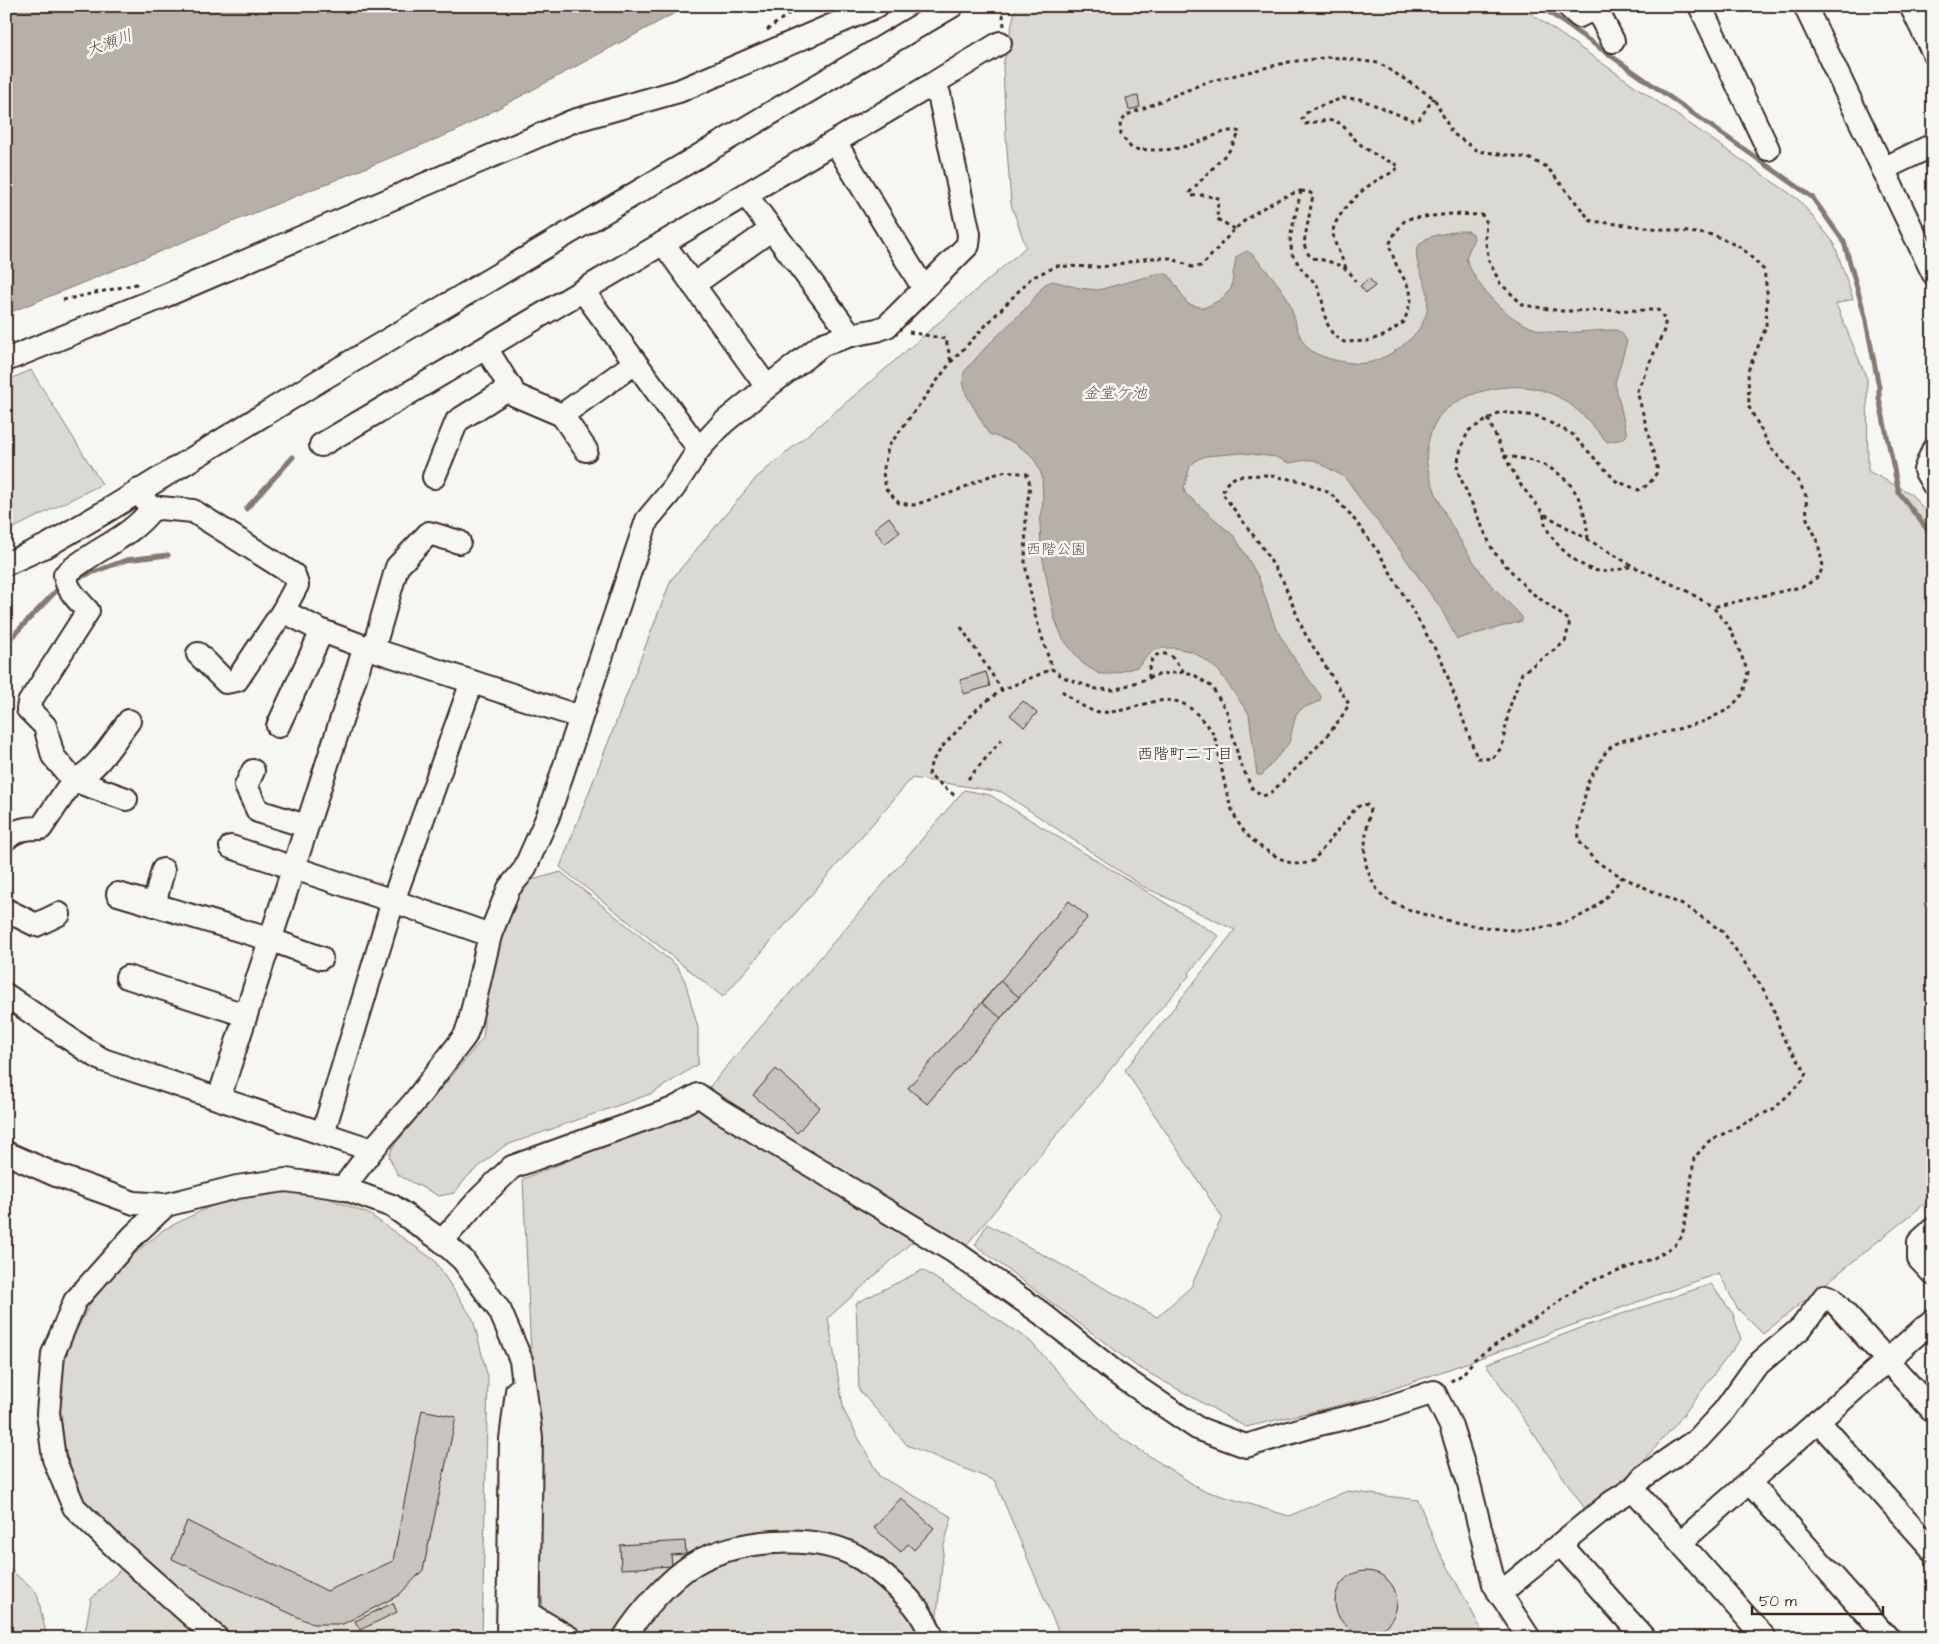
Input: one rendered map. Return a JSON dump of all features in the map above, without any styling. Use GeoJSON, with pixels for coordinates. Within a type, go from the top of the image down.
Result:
{"type":"FeatureCollection","features":[{"type":"Feature","properties":{"kind":"street"},"geometry":{"type":"LineString","coordinates":[[6,360],[160,298],[573,121],[679,91],[877,6]]}},
{"type":"Feature","properties":{"kind":"street"},"geometry":{"type":"LineString","coordinates":[[6,564],[48,545],[322,379],[952,6]]}},
{"type":"Feature","properties":{"kind":"street"},"geometry":{"type":"LineString","coordinates":[[1568,6],[1579,16],[1597,7],[1614,41]]}},
{"type":"Feature","properties":{"kind":"street"},"geometry":{"type":"LineString","coordinates":[[1700,6],[1768,149]]}},
{"type":"Feature","properties":{"kind":"street"},"geometry":{"type":"LineString","coordinates":[[1805,6],[1933,273]]}},
{"type":"Feature","properties":{"kind":"street"},"geometry":{"type":"LineString","coordinates":[[1911,6],[1933,52]]}},
{"type":"Feature","properties":{"kind":"street"},"geometry":{"type":"LineString","coordinates":[[321,445],[1000,43]]}},
{"type":"Feature","properties":{"kind":"street"},"geometry":{"type":"LineString","coordinates":[[343,1188],[372,1150],[415,1101],[465,1036],[470,1025],[490,935],[508,888],[524,870],[548,816],[647,520],[673,489],[699,449],[723,423],[823,344],[887,326],[968,245],[969,234],[939,94],[926,88]]}},
{"type":"Feature","properties":{"kind":"street"},"geometry":{"type":"LineString","coordinates":[[835,142],[924,289]]}},
{"type":"Feature","properties":{"kind":"street"},"geometry":{"type":"LineString","coordinates":[[1883,169],[1933,145]]}},
{"type":"Feature","properties":{"kind":"street"},"geometry":{"type":"LineString","coordinates":[[746,195],[851,335]]}},
{"type":"Feature","properties":{"kind":"street"},"geometry":{"type":"LineString","coordinates":[[694,285],[772,230]]}},
{"type":"Feature","properties":{"kind":"street"},"geometry":{"type":"LineString","coordinates":[[663,243],[767,387]]}},
{"type":"Feature","properties":{"kind":"street"},"geometry":{"type":"LineString","coordinates":[[583,291],[699,449]]}},
{"type":"Feature","properties":{"kind":"street"},"geometry":{"type":"LineString","coordinates":[[486,348],[515,394],[562,415],[586,450]]}},
{"type":"Feature","properties":{"kind":"street"},"geometry":{"type":"LineString","coordinates":[[562,415],[635,363]]}},
{"type":"Feature","properties":{"kind":"street"},"geometry":{"type":"LineString","coordinates":[[434,477],[457,421],[511,387]]}},
{"type":"Feature","properties":{"kind":"street"},"geometry":{"type":"LineString","coordinates":[[1933,450],[1925,470],[1933,484]]}},
{"type":"Feature","properties":{"kind":"street"},"geometry":{"type":"LineString","coordinates":[[139,490],[151,510]]}},
{"type":"Feature","properties":{"kind":"street"},"geometry":{"type":"LineString","coordinates":[[126,799],[73,780],[53,756],[45,726],[28,709],[29,702],[88,611],[73,594],[65,580],[65,575],[73,567],[125,535],[145,519],[151,510],[160,508],[193,511],[294,575],[297,585],[283,611],[237,680],[226,682],[198,654]]}},
{"type":"Feature","properties":{"kind":"street"},"geometry":{"type":"LineString","coordinates":[[219,1098],[306,826],[397,567],[429,533],[459,542]]}},
{"type":"Feature","properties":{"kind":"street"},"geometry":{"type":"LineString","coordinates":[[283,611],[322,631],[369,649],[580,717]]}},
{"type":"Feature","properties":{"kind":"street"},"geometry":{"type":"LineString","coordinates":[[278,726],[322,631]]}},
{"type":"Feature","properties":{"kind":"street"},"geometry":{"type":"LineString","coordinates":[[323,1134],[393,901],[472,682]]}},
{"type":"Feature","properties":{"kind":"street"},"geometry":{"type":"LineString","coordinates":[[6,839],[15,831],[27,828],[41,828],[73,780],[83,777],[105,753],[129,721]]}},
{"type":"Feature","properties":{"kind":"street"},"geometry":{"type":"LineString","coordinates":[[253,771],[246,786],[258,811],[306,826]]}},
{"type":"Feature","properties":{"kind":"street"},"geometry":{"type":"LineString","coordinates":[[230,847],[490,935]]}},
{"type":"Feature","properties":{"kind":"street"},"geometry":{"type":"LineString","coordinates":[[154,904],[163,870]]}},
{"type":"Feature","properties":{"kind":"street"},"geometry":{"type":"LineString","coordinates":[[118,894],[269,939],[321,958]]}},
{"type":"Feature","properties":{"kind":"street"},"geometry":{"type":"LineString","coordinates":[[6,910],[36,925],[59,914]]}},
{"type":"Feature","properties":{"kind":"street"},"geometry":{"type":"LineString","coordinates":[[126,977],[245,1014]]}},
{"type":"Feature","properties":{"kind":"street"},"geometry":{"type":"LineString","coordinates":[[6,996],[103,1060],[372,1150]]}},
{"type":"Feature","properties":{"kind":"street"},"geometry":{"type":"LineString","coordinates":[[442,1242],[480,1198],[512,1167],[673,1109],[698,1095],[721,1111],[953,1251],[1041,1313],[1116,1373],[1198,1428],[1246,1446],[1318,1424],[1380,1410],[1434,1392],[1451,1426],[1468,1480],[1494,1584],[1529,1638]]}},
{"type":"Feature","properties":{"kind":"street"},"geometry":{"type":"LineString","coordinates":[[6,1153],[56,1175],[134,1203],[166,1205],[237,1187],[286,1180],[343,1188],[392,1206],[442,1242],[463,1260],[500,1310],[521,1360],[531,1438],[528,1638]]}},
{"type":"Feature","properties":{"kind":"street"},"geometry":{"type":"LineString","coordinates":[[166,1205],[133,1236],[76,1301],[53,1354],[48,1413],[54,1459],[74,1508],[117,1550],[215,1635]]}},
{"type":"Feature","properties":{"kind":"street"},"geometry":{"type":"LineString","coordinates":[[1933,1229],[1919,1242],[1919,1259],[1933,1274]]}},
{"type":"Feature","properties":{"kind":"street"},"geometry":{"type":"LineString","coordinates":[[1499,1594],[1612,1502],[1632,1489],[1643,1477],[1698,1439],[1724,1411],[1756,1366],[1801,1328],[1825,1296],[1832,1298],[1933,1411]]}},
{"type":"Feature","properties":{"kind":"street"},"geometry":{"type":"LineString","coordinates":[[1681,1542],[1933,1320]]}},
{"type":"Feature","properties":{"kind":"street"},"geometry":{"type":"LineString","coordinates":[[508,1638],[511,1439],[521,1360]]}},
{"type":"Feature","properties":{"kind":"street"},"geometry":{"type":"LineString","coordinates":[[1818,1421],[1933,1550]]}},
{"type":"Feature","properties":{"kind":"street"},"geometry":{"type":"LineString","coordinates":[[1749,1482],[1888,1638]]}},
{"type":"Feature","properties":{"kind":"street"},"geometry":{"type":"LineString","coordinates":[[1632,1489],[1765,1638]]}},
{"type":"Feature","properties":{"kind":"street"},"geometry":{"type":"LineString","coordinates":[[624,1638],[664,1589],[694,1564],[735,1547],[775,1542],[817,1543],[856,1556],[884,1577],[914,1605],[933,1638]]}},
{"type":"Feature","properties":{"kind":"street"},"geometry":{"type":"LineString","coordinates":[[1561,1545],[1644,1638]]}},
{"type":"Feature","properties":{"kind":"street"},"geometry":{"type":"LineString","coordinates":[[529,1614],[570,1638]]}},
{"type":"Feature","properties":{"kind":"path"},"geometry":{"type":"LineString","coordinates":[[1235,229],[1217,219],[1218,198],[1204,195],[1191,196],[1190,192],[1229,151],[1240,132],[1235,130],[1222,132],[1183,148],[1165,151],[1132,149],[1121,135],[1120,123],[1127,115],[1207,82],[1289,62],[1331,57],[1379,63],[1434,98],[1452,133],[1478,151],[1528,158],[1547,167],[1591,221],[1714,235],[1742,248],[1764,270],[1767,291],[1766,327],[1748,371],[1749,407],[1769,445],[1799,482],[1806,496],[1807,520],[1817,539],[1823,566],[1820,576],[1805,586],[1713,606]]}},
{"type":"Feature","properties":{"kind":"path"},"geometry":{"type":"LineString","coordinates":[[1346,268],[1333,232],[1335,222],[1362,190],[1394,172],[1400,166],[1386,162],[1364,147],[1342,124],[1328,119],[1306,124],[1302,119],[1309,110],[1343,98],[1360,99],[1412,120],[1419,119],[1434,98]]}},
{"type":"Feature","properties":{"kind":"path"},"geometry":{"type":"LineString","coordinates":[[1301,191],[1290,238],[1292,254],[1303,271],[1317,284],[1326,321],[1333,335],[1344,342],[1367,340],[1386,335],[1404,322],[1410,301],[1410,290],[1396,264],[1389,245],[1395,233],[1406,219],[1451,214],[1482,215],[1486,219],[1485,238],[1489,261],[1500,283],[1523,305],[1562,311],[1658,310],[1665,319],[1665,328],[1637,390],[1658,472],[1649,484],[1639,490],[1616,481],[1572,434],[1536,416],[1500,412],[1468,431],[1459,455],[1457,470],[1493,551],[1528,590],[1570,621],[1565,642],[1522,673],[1509,709],[1502,747],[1492,759],[1477,758],[1442,661],[1379,553],[1351,514],[1330,493],[1302,481],[1265,475],[1238,476],[1227,483],[1222,493],[1283,581],[1304,632],[1349,704],[1342,718],[1271,793],[1263,796],[1252,788],[1239,760],[1227,712],[1212,687],[1192,674],[1184,672],[1160,674],[1114,690],[1096,689],[1063,677],[1052,668],[1035,615],[1025,564],[1026,512],[1030,485],[1027,474],[1006,471],[956,491],[914,504],[899,503],[886,489],[883,473],[888,447],[951,362],[1031,278],[1056,266],[1102,267],[1150,258],[1170,258],[1192,267],[1201,266],[1235,229],[1267,207],[1291,194],[1301,191],[1313,195],[1304,242],[1306,250],[1311,257],[1346,268],[1352,273],[1356,281]]}},
{"type":"Feature","properties":{"kind":"path"},"geometry":{"type":"LineString","coordinates":[[63,300],[152,280],[160,298]]}},
{"type":"Feature","properties":{"kind":"path"},"geometry":{"type":"LineString","coordinates":[[887,326],[946,339],[951,362]]}},
{"type":"Feature","properties":{"kind":"path"},"geometry":{"type":"LineString","coordinates":[[1434,1392],[1462,1374],[1475,1359],[1586,1283],[1654,1258],[1675,1245],[1682,1236],[1686,1218],[1694,1158],[1709,1140],[1774,1108],[1804,1079],[1806,1072],[1783,1038],[1772,1006],[1762,987],[1723,932],[1687,907],[1622,878],[1595,861],[1579,841],[1578,826],[1588,782],[1607,750],[1620,741],[1671,731],[1705,721],[1729,709],[1742,694],[1748,672],[1731,630],[1713,606],[1687,591],[1633,566],[1544,514],[1520,484],[1504,456],[1488,419]]}},
{"type":"Feature","properties":{"kind":"path"},"geometry":{"type":"LineString","coordinates":[[1504,456],[1538,462],[1558,474],[1577,495],[1587,523],[1588,540]]}},
{"type":"Feature","properties":{"kind":"path"},"geometry":{"type":"LineString","coordinates":[[1544,514],[1545,528],[1560,547],[1581,564],[1593,570],[1608,572],[1633,566]]}},
{"type":"Feature","properties":{"kind":"path"},"geometry":{"type":"LineString","coordinates":[[961,627],[1002,690]]}},
{"type":"Feature","properties":{"kind":"path"},"geometry":{"type":"LineString","coordinates":[[1149,678],[1149,664],[1158,653],[1171,656],[1184,672]]}},
{"type":"Feature","properties":{"kind":"path"},"geometry":{"type":"LineString","coordinates":[[954,795],[929,775],[931,764],[944,746],[980,706],[1002,690],[1052,668]]}},
{"type":"Feature","properties":{"kind":"path"},"geometry":{"type":"LineString","coordinates":[[1062,692],[1092,711],[1116,712],[1158,701],[1173,700],[1190,708],[1211,730],[1217,744],[1228,795],[1236,820],[1250,840],[1262,849],[1286,861],[1303,865],[1313,860],[1355,809],[1362,804],[1367,805],[1370,809],[1364,857],[1370,878],[1384,897],[1410,910],[1456,922],[1494,929],[1523,930],[1579,916],[1594,909],[1622,878]]}},
{"type":"Feature","properties":{"kind":"path"},"geometry":{"type":"LineString","coordinates":[[968,779],[1004,737]]}},
{"type":"Feature","properties":{"kind":"green space","name":"西階公園"},"geometry":{"type":"Polygon","coordinates":[[[1017,6],[1520,6],[1799,200],[1834,243],[1853,299],[1836,304],[1867,379],[1868,471],[1910,493],[1933,519],[1933,583],[1925,602],[1933,610],[1933,1197],[1763,1334],[1737,1308],[1719,1273],[1362,1400],[1246,1427],[1136,1366],[975,1245],[987,1224],[1157,1317],[1191,1287],[1222,1217],[1125,1070],[1235,930],[1142,886],[1002,792],[912,778],[723,997],[560,867],[671,580],[756,478],[1026,247],[1011,204],[1003,66],[1017,6]]]}},
{"type":"Feature","properties":{"kind":"green space"},"geometry":{"type":"Polygon","coordinates":[[[31,370],[102,484],[6,532],[6,381],[31,370]]]}},
{"type":"Feature","properties":{"kind":"green space"},"geometry":{"type":"Polygon","coordinates":[[[964,790],[990,795],[1219,936],[1189,973],[1190,975],[1150,1021],[965,1247],[705,1092],[964,790]]]}},
{"type":"Feature","properties":{"kind":"green space"},"geometry":{"type":"Polygon","coordinates":[[[561,872],[677,966],[685,981],[698,1028],[698,1064],[653,1093],[504,1146],[469,1175],[454,1193],[439,1196],[398,1175],[389,1157],[392,1148],[483,1038],[483,1010],[508,907],[524,879],[536,879],[561,872]]]}},
{"type":"Feature","properties":{"kind":"green space"},"geometry":{"type":"Polygon","coordinates":[[[698,1108],[913,1241],[828,1318],[844,1411],[879,1476],[952,1517],[944,1545],[937,1615],[945,1638],[544,1638],[523,1179],[698,1108]]]}},
{"type":"Feature","properties":{"kind":"green space"},"geometry":{"type":"Polygon","coordinates":[[[310,1191],[369,1214],[434,1260],[473,1319],[488,1378],[482,1638],[225,1638],[87,1508],[66,1455],[56,1382],[74,1335],[102,1281],[163,1230],[209,1207],[254,1192],[310,1191]]]}},
{"type":"Feature","properties":{"kind":"green space"},"geometry":{"type":"Polygon","coordinates":[[[923,1270],[1030,1341],[1112,1432],[1202,1490],[1289,1516],[1347,1491],[1418,1500],[1435,1543],[1486,1638],[1061,1638],[995,1481],[907,1445],[859,1390],[856,1303],[923,1270]]]}},
{"type":"Feature","properties":{"kind":"green space"},"geometry":{"type":"Polygon","coordinates":[[[1711,1284],[1733,1314],[1741,1339],[1677,1423],[1635,1470],[1585,1509],[1486,1364],[1586,1326],[1711,1284]]]}},
{"type":"Feature","properties":{"kind":"green space"},"geometry":{"type":"Polygon","coordinates":[[[6,1566],[37,1593],[47,1638],[6,1638],[6,1566]]]}},
{"type":"Feature","properties":{"kind":"green space"},"geometry":{"type":"Polygon","coordinates":[[[124,1566],[203,1638],[84,1638],[91,1599],[124,1566]]]}},
{"type":"Feature","properties":{"kind":"water","name":"大瀬川"},"geometry":{"type":"Polygon","coordinates":[[[6,6],[688,6],[456,131],[6,314],[6,6]]]}},
{"type":"Feature","properties":{"kind":"water","name":"金堂ケ池"},"geometry":{"type":"Polygon","coordinates":[[[1468,231],[1473,234],[1474,238],[1466,258],[1479,282],[1498,306],[1522,323],[1549,332],[1615,330],[1621,332],[1627,341],[1615,383],[1627,435],[1623,439],[1607,442],[1580,413],[1565,401],[1535,388],[1507,387],[1479,392],[1453,404],[1439,416],[1430,436],[1426,458],[1436,493],[1466,550],[1483,575],[1522,617],[1522,621],[1457,639],[1441,609],[1391,538],[1344,477],[1314,460],[1289,463],[1276,457],[1242,453],[1206,456],[1198,459],[1190,466],[1184,488],[1185,493],[1235,537],[1258,576],[1276,629],[1299,666],[1321,696],[1320,701],[1303,708],[1296,714],[1289,743],[1262,775],[1257,775],[1249,714],[1218,670],[1208,662],[1193,652],[1176,648],[1161,648],[1152,652],[1137,667],[1112,674],[1099,674],[1082,663],[1063,639],[1054,617],[1041,549],[1042,476],[1030,454],[1014,443],[989,434],[966,394],[963,381],[964,372],[986,347],[1027,307],[1045,284],[1053,281],[1079,288],[1098,290],[1161,273],[1169,275],[1188,304],[1204,308],[1220,300],[1231,289],[1236,257],[1247,251],[1253,255],[1277,282],[1285,294],[1291,306],[1301,338],[1309,349],[1321,356],[1337,360],[1367,363],[1386,356],[1405,344],[1420,328],[1425,319],[1428,300],[1426,286],[1418,263],[1418,247],[1425,239],[1430,237],[1468,231]]]}},
{"type":"Feature","properties":{"kind":"building"},"geometry":{"type":"Polygon","coordinates":[[[1138,96],[1140,107],[1129,110],[1126,98],[1138,96]]]}},
{"type":"Feature","properties":{"kind":"building"},"geometry":{"type":"Polygon","coordinates":[[[1369,278],[1375,286],[1366,293],[1360,286],[1369,278]]]}},
{"type":"Feature","properties":{"kind":"building"},"geometry":{"type":"Polygon","coordinates":[[[889,517],[900,532],[885,544],[874,529],[889,517]]]}},
{"type":"Feature","properties":{"kind":"building"},"geometry":{"type":"Polygon","coordinates":[[[986,672],[990,686],[964,694],[960,680],[986,672]]]}},
{"type":"Feature","properties":{"kind":"building"},"geometry":{"type":"Polygon","coordinates":[[[1023,701],[1037,713],[1024,727],[1010,715],[1023,701]]]}},
{"type":"Feature","properties":{"kind":"building"},"geometry":{"type":"Polygon","coordinates":[[[1069,901],[1088,917],[927,1104],[908,1088],[1069,901]]]}},
{"type":"Feature","properties":{"kind":"building"},"geometry":{"type":"Polygon","coordinates":[[[1000,981],[1019,997],[1001,1018],[982,1003],[1000,981]]]}},
{"type":"Feature","properties":{"kind":"building"},"geometry":{"type":"Polygon","coordinates":[[[776,1069],[820,1107],[797,1133],[753,1095],[776,1069]]]}},
{"type":"Feature","properties":{"kind":"building"},"geometry":{"type":"Polygon","coordinates":[[[422,1410],[456,1417],[423,1570],[399,1595],[343,1624],[313,1624],[172,1559],[187,1521],[327,1591],[393,1561],[422,1410]]]}},
{"type":"Feature","properties":{"kind":"building"},"geometry":{"type":"Polygon","coordinates":[[[901,1498],[934,1528],[914,1550],[908,1544],[901,1552],[874,1528],[901,1498]]]}},
{"type":"Feature","properties":{"kind":"building"},"geometry":{"type":"Polygon","coordinates":[[[685,1541],[686,1554],[671,1555],[672,1566],[621,1569],[620,1545],[685,1541]]]}},
{"type":"Feature","properties":{"kind":"building"},"geometry":{"type":"Polygon","coordinates":[[[1366,1571],[1378,1573],[1388,1580],[1395,1590],[1397,1602],[1395,1614],[1388,1624],[1378,1631],[1366,1633],[1354,1631],[1344,1624],[1337,1614],[1335,1602],[1337,1590],[1344,1580],[1354,1573],[1366,1571]]]}},
{"type":"Feature","properties":{"kind":"building"},"geometry":{"type":"Polygon","coordinates":[[[393,1603],[397,1612],[360,1630],[355,1621],[393,1603]]]}},
{"type":"Feature","properties":{"kind":"waterway"},"geometry":{"type":"LineString","coordinates":[[1540,6],[1812,197],[1844,242],[1865,316],[1879,387],[1879,398],[1899,493],[1933,537]]}},
{"type":"Feature","properties":{"kind":"waterway"},"geometry":{"type":"LineString","coordinates":[[246,509],[293,457]]}},
{"type":"Feature","properties":{"kind":"waterway"},"geometry":{"type":"LineString","coordinates":[[78,578],[126,560],[168,555]]}},
{"type":"Feature","properties":{"kind":"waterway"},"geometry":{"type":"LineString","coordinates":[[6,643],[57,590]]}},
{"type":"Feature","properties":{"kind":"district","name":"西階町二丁目"},"geometry":{"type":"Point","coordinates":[1185,754]}}]}
